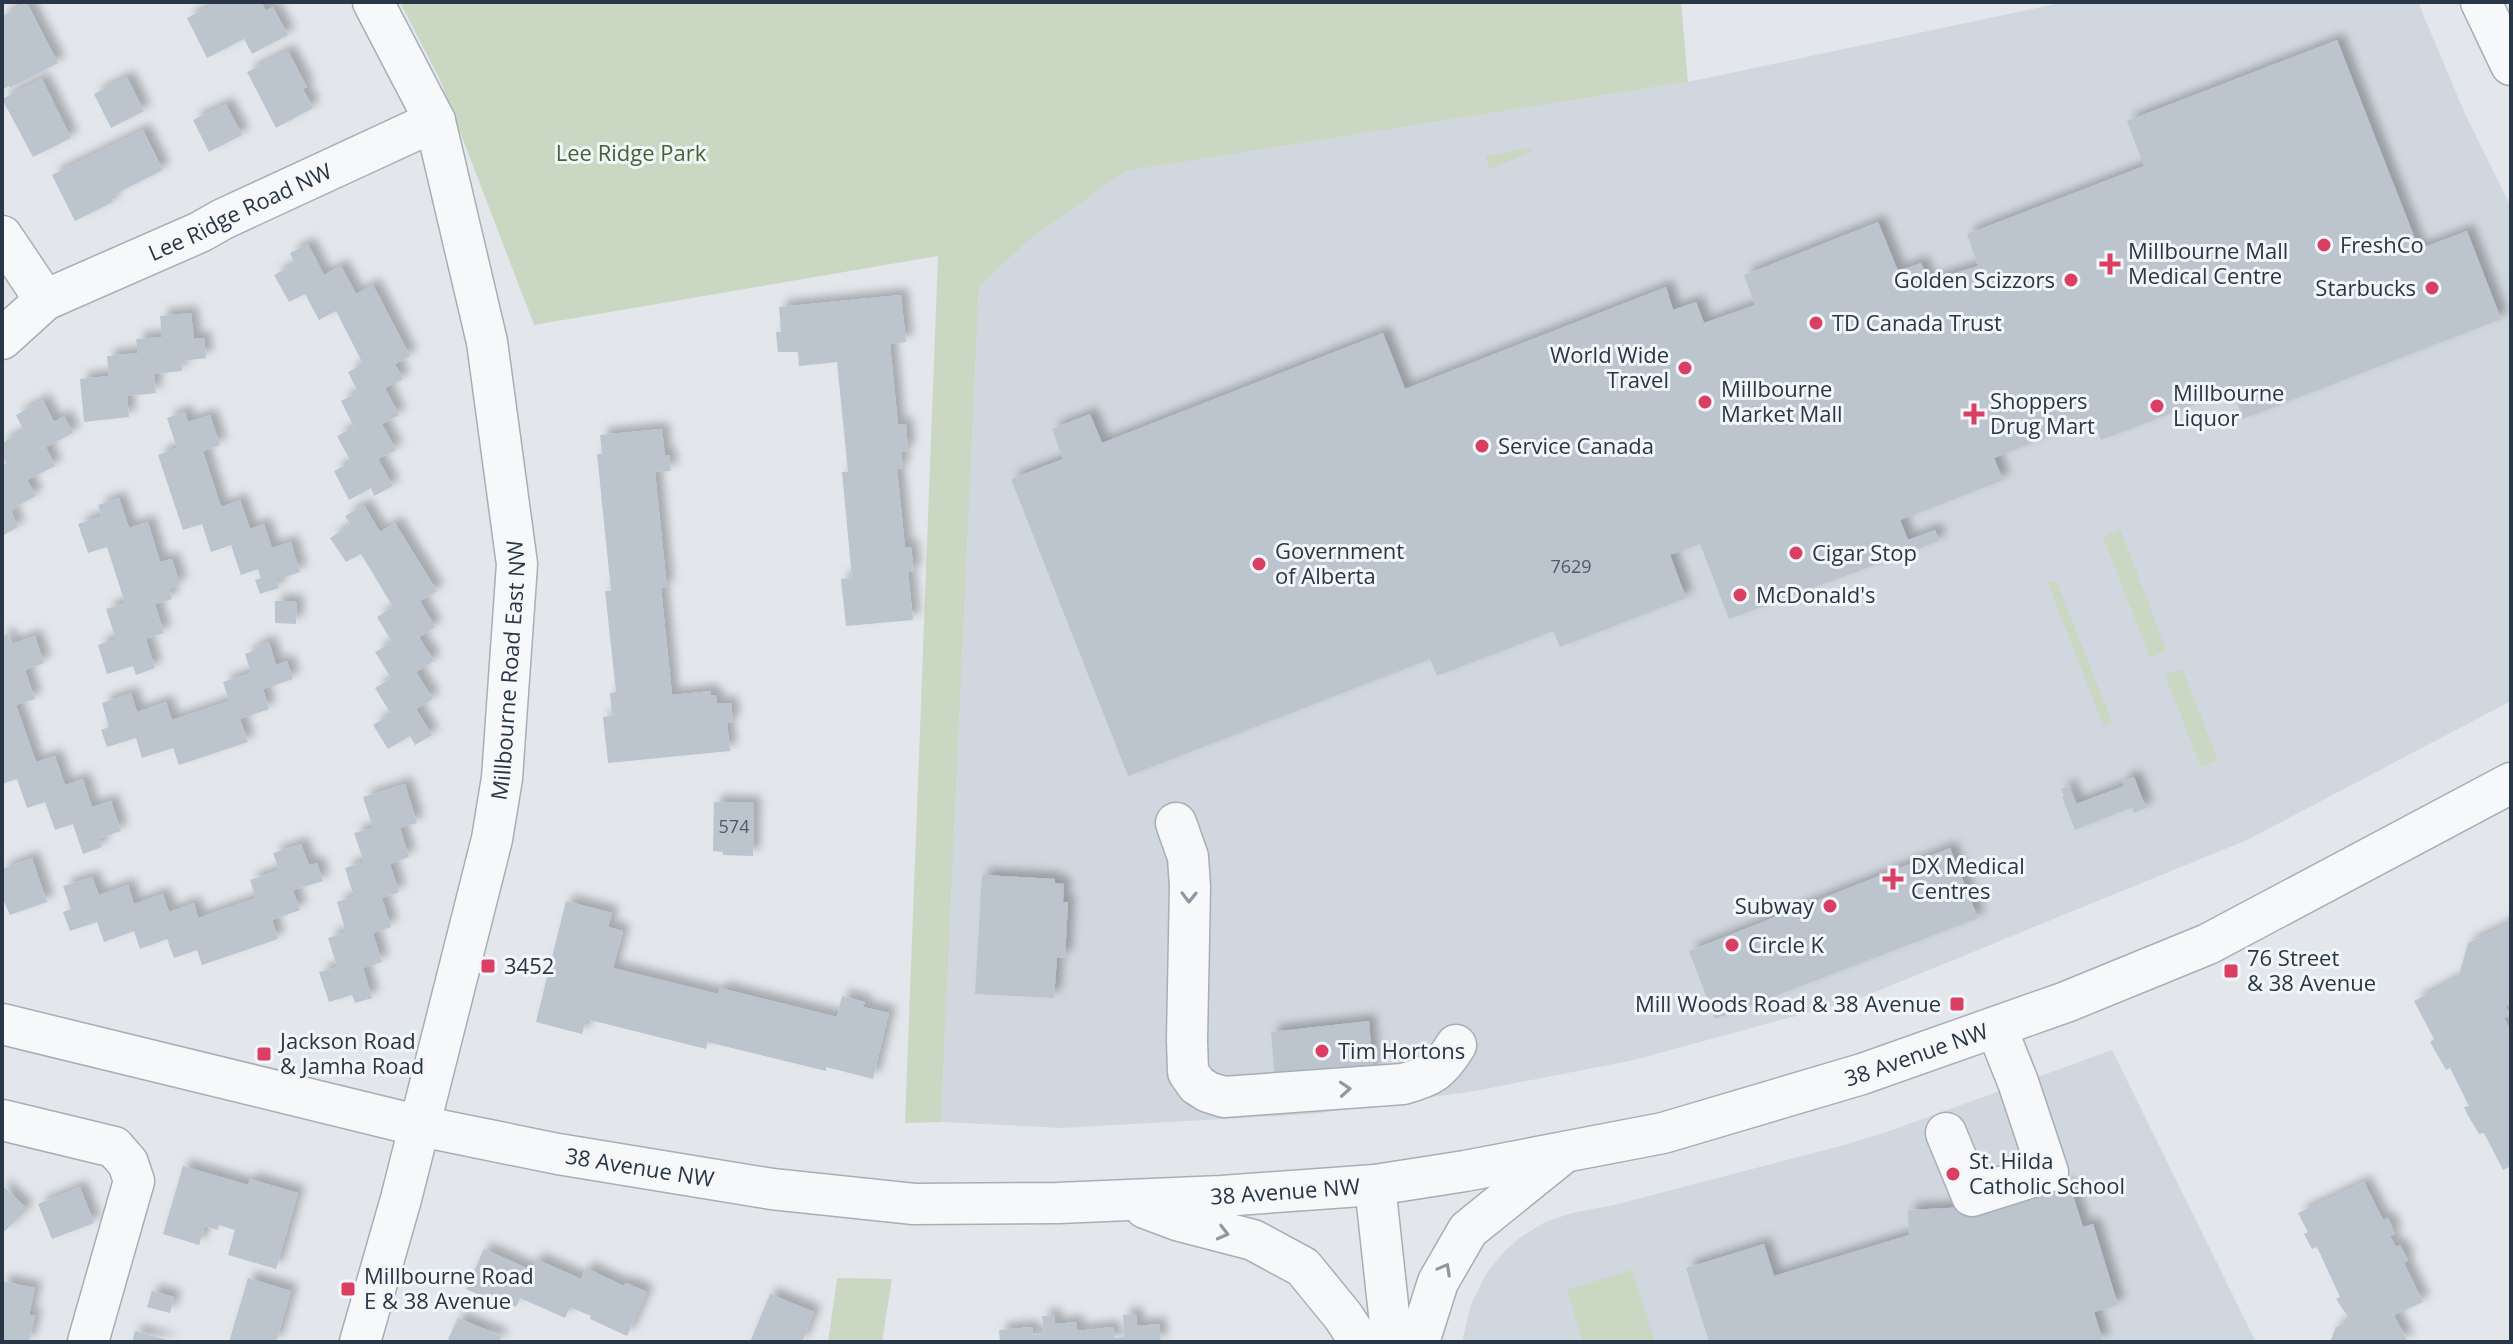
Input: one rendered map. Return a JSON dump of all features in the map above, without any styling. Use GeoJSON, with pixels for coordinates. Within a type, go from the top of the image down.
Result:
{"type":"FeatureCollection","features":[{"type":"Feature","properties":{"kind":"street","name":"Millbourne Road East NW"},"geometry":{"type":"LineString","coordinates":[[360,1342],[420,1126],[492,839],[502,778],[517,564],[487,342],[435,121],[373,2]]}},
{"type":"Feature","properties":{"kind":"street"},"geometry":{"type":"LineString","coordinates":[[2481,2],[2511,65]]}},
{"type":"Feature","properties":{"kind":"street","name":"Lee Ridge Road NW"},"geometry":{"type":"LineString","coordinates":[[2,339],[45,300],[200,232],[435,121]]}},
{"type":"Feature","properties":{"kind":"street"},"geometry":{"type":"LineString","coordinates":[[2,236],[45,300]]}},
{"type":"Feature","properties":{"kind":"street","name":"38 Avenue NW"},"geometry":{"type":"LineString","coordinates":[[2,1024],[420,1126],[558,1154],[772,1189],[902,1203],[1122,1200],[1375,1185],[1663,1133],[1862,1074],[1996,1027],[2102,989],[2208,944],[2511,783]]}},
{"type":"Feature","properties":{"kind":"street"},"geometry":{"type":"LineString","coordinates":[[1176,823],[1188,857],[1188,973],[1203,1014],[1203,1056],[1212,1081],[1229,1092],[1267,1094],[1403,1084],[1429,1076],[1443,1065],[1456,1045]]}},
{"type":"Feature","properties":{"kind":"street"},"geometry":{"type":"LineString","coordinates":[[1946,1133],[1972,1196],[2048,1172],[1996,1027]]}},
{"type":"Feature","properties":{"kind":"street"},"geometry":{"type":"LineString","coordinates":[[2,1120],[114,1147],[128,1163],[134,1181],[88,1342]]}},
{"type":"Feature","properties":{"kind":"street"},"geometry":{"type":"LineString","coordinates":[[1419,1342],[1438,1282],[1468,1230],[1567,1150]]}},
{"type":"Feature","properties":{"kind":"street"},"geometry":{"type":"LineString","coordinates":[[1375,1185],[1392,1342]]}},
{"type":"Feature","properties":{"kind":"street"},"geometry":{"type":"LineString","coordinates":[[1122,1200],[1180,1221],[1253,1240],[1303,1267],[1360,1342]]}},
{"type":"Feature","properties":{"kind":"shaded area","name":"Millbourne Market Mall"},"geometry":{"type":"Polygon","coordinates":[[[2065,2],[2418,2],[2465,114],[2511,207],[2511,701],[2247,840],[1858,999],[1634,1060],[1475,1091],[1313,1114],[1062,1128],[941,1122],[979,287],[1029,240],[1126,171],[1688,82],[2065,2]]]}},
{"type":"Feature","properties":{"kind":"shaded area","name":"St. Hilda Catholic School"},"geometry":{"type":"Polygon","coordinates":[[[2112,1050],[2256,1342],[1462,1342],[1471,1304],[1486,1274],[1518,1239],[1545,1222],[1848,1144],[2112,1050]]]}},
{"type":"Feature","properties":{"kind":"green space","name":"Lee Ridge Park"},"geometry":{"type":"Polygon","coordinates":[[[400,2],[1681,2],[1688,82],[1126,171],[1029,240],[979,287],[941,1122],[905,1123],[938,256],[534,325],[441,82],[400,2]]]}},
{"type":"Feature","properties":{"kind":"green space"},"geometry":{"type":"Polygon","coordinates":[[[1532,147],[1534,151],[1490,169],[1485,156],[1532,147]]]}},
{"type":"Feature","properties":{"kind":"green space"},"geometry":{"type":"Polygon","coordinates":[[[2120,529],[2166,649],[2150,657],[2103,537],[2120,529]]]}},
{"type":"Feature","properties":{"kind":"green space"},"geometry":{"type":"Polygon","coordinates":[[[2056,580],[2112,722],[2104,727],[2048,583],[2056,580]]]}},
{"type":"Feature","properties":{"kind":"green space"},"geometry":{"type":"Polygon","coordinates":[[[2182,669],[2218,760],[2201,767],[2165,675],[2182,669]]]}},
{"type":"Feature","properties":{"kind":"green space"},"geometry":{"type":"Polygon","coordinates":[[[1632,1270],[1655,1342],[1583,1342],[1567,1290],[1632,1270]]]}},
{"type":"Feature","properties":{"kind":"green space"},"geometry":{"type":"Polygon","coordinates":[[[837,1278],[892,1279],[882,1342],[828,1342],[837,1278]]]}},
{"type":"Feature","properties":{"kind":"building"},"geometry":{"type":"Polygon","coordinates":[[[219,2],[261,2],[266,11],[273,7],[288,35],[252,54],[244,39],[207,58],[187,18],[219,2]]]}},
{"type":"Feature","properties":{"kind":"building"},"geometry":{"type":"Polygon","coordinates":[[[27,3],[58,63],[2,90],[2,16],[27,3]]]}},
{"type":"Feature","properties":{"kind":"building","name":"Millbourne Market Mall"},"geometry":{"type":"Polygon","coordinates":[[[2337,40],[2419,249],[2467,231],[2501,319],[2243,419],[2232,390],[2101,440],[2093,419],[1994,458],[2003,480],[1900,520],[1908,540],[1935,530],[1939,541],[1729,619],[1700,544],[1670,555],[1686,598],[1560,647],[1553,631],[1437,676],[1430,659],[1128,776],[1011,479],[1063,459],[1052,429],[1090,414],[1102,443],[1383,333],[1405,389],[1666,287],[1673,310],[1696,302],[1704,323],[1755,305],[1744,275],[1878,222],[1898,271],[1921,263],[1929,281],[1978,266],[1967,234],[2144,166],[2127,121],[2337,40]]]}},
{"type":"Feature","properties":{"kind":"building"},"geometry":{"type":"Polygon","coordinates":[[[288,51],[307,87],[303,89],[313,108],[276,128],[247,72],[288,51]]]}},
{"type":"Feature","properties":{"kind":"building"},"geometry":{"type":"Polygon","coordinates":[[[127,77],[144,111],[111,128],[94,94],[127,77]]]}},
{"type":"Feature","properties":{"kind":"building"},"geometry":{"type":"Polygon","coordinates":[[[42,79],[71,138],[33,157],[2,99],[42,79]]]}},
{"type":"Feature","properties":{"kind":"building"},"geometry":{"type":"Polygon","coordinates":[[[226,104],[242,135],[209,152],[193,120],[226,104]]]}},
{"type":"Feature","properties":{"kind":"building"},"geometry":{"type":"Polygon","coordinates":[[[143,130],[163,170],[111,196],[113,202],[75,221],[52,175],[143,130]]]}},
{"type":"Feature","properties":{"kind":"building"},"geometry":{"type":"Polygon","coordinates":[[[308,244],[324,275],[341,266],[356,294],[373,285],[410,356],[395,364],[403,379],[385,388],[399,415],[382,424],[396,450],[378,459],[393,486],[374,496],[371,488],[349,500],[334,471],[351,462],[337,436],[354,427],[341,401],[358,392],[348,372],[363,364],[336,311],[319,320],[305,294],[289,302],[274,275],[295,264],[290,253],[308,244]]]}},
{"type":"Feature","properties":{"kind":"building"},"geometry":{"type":"Polygon","coordinates":[[[901,295],[906,342],[890,344],[898,425],[906,424],[908,451],[901,452],[903,468],[897,469],[905,547],[911,547],[914,572],[908,572],[913,620],[846,626],[841,579],[852,578],[842,472],[848,472],[837,362],[799,366],[798,352],[778,352],[776,332],[781,332],[779,307],[901,295]]]}},
{"type":"Feature","properties":{"kind":"building"},"geometry":{"type":"Polygon","coordinates":[[[191,313],[194,339],[204,338],[206,358],[181,361],[182,371],[154,374],[156,393],[127,396],[129,417],[84,422],[80,379],[109,376],[107,356],[138,353],[136,339],[162,337],[160,316],[191,313]]]}},
{"type":"Feature","properties":{"kind":"building"},"geometry":{"type":"Polygon","coordinates":[[[43,400],[54,422],[64,416],[73,433],[46,447],[55,466],[27,480],[36,496],[10,510],[18,527],[2,536],[2,465],[6,463],[2,443],[24,431],[16,415],[43,400]]]}},
{"type":"Feature","properties":{"kind":"building"},"geometry":{"type":"Polygon","coordinates":[[[185,412],[188,422],[210,415],[220,445],[203,451],[221,507],[240,500],[250,529],[264,524],[272,548],[291,542],[300,572],[276,580],[279,588],[260,594],[255,580],[261,578],[258,569],[241,575],[231,545],[211,552],[202,524],[183,530],[158,455],[177,448],[167,418],[185,412]]]}},
{"type":"Feature","properties":{"kind":"building"},"geometry":{"type":"Polygon","coordinates":[[[662,429],[665,456],[669,455],[671,471],[655,472],[667,588],[661,588],[672,695],[711,691],[711,695],[716,695],[717,704],[731,703],[733,723],[727,723],[730,751],[608,763],[603,717],[612,716],[610,693],[616,692],[605,591],[611,591],[597,454],[602,454],[600,435],[662,429]]]}},
{"type":"Feature","properties":{"kind":"building"},"geometry":{"type":"Polygon","coordinates":[[[119,498],[129,528],[148,522],[160,562],[172,559],[180,585],[169,589],[172,599],[155,604],[164,633],[146,639],[155,668],[136,675],[133,666],[107,674],[98,645],[116,639],[106,609],[125,603],[107,547],[88,553],[78,524],[102,516],[98,505],[119,498]]]}},
{"type":"Feature","properties":{"kind":"building"},"geometry":{"type":"Polygon","coordinates":[[[364,505],[380,532],[395,523],[437,591],[420,601],[435,627],[419,637],[434,661],[416,672],[433,699],[416,709],[432,735],[415,745],[410,736],[388,749],[373,725],[391,714],[375,688],[391,678],[375,652],[392,642],[377,617],[393,607],[361,554],[346,562],[330,538],[351,525],[345,516],[364,505]]]}},
{"type":"Feature","properties":{"kind":"building"},"geometry":{"type":"Polygon","coordinates":[[[275,601],[297,602],[296,624],[275,623],[275,601]]]}},
{"type":"Feature","properties":{"kind":"building"},"geometry":{"type":"Polygon","coordinates":[[[8,634],[11,644],[35,636],[44,663],[25,670],[35,699],[16,705],[36,762],[55,756],[65,785],[83,779],[92,807],[111,801],[121,831],[98,839],[102,847],[83,854],[73,824],[55,830],[45,802],[27,808],[17,779],[2,784],[2,636],[8,634]]]}},
{"type":"Feature","properties":{"kind":"building"},"geometry":{"type":"Polygon","coordinates":[[[269,642],[276,665],[287,661],[293,679],[263,689],[269,709],[240,719],[248,742],[179,765],[173,748],[142,758],[136,738],[107,747],[101,730],[109,727],[102,703],[131,693],[137,712],[166,702],[172,720],[229,701],[223,682],[251,673],[245,654],[269,642]]]}},
{"type":"Feature","properties":{"kind":"building"},"geometry":{"type":"Polygon","coordinates":[[[2134,777],[2146,808],[2134,813],[2132,807],[2075,830],[2061,789],[2069,786],[2076,804],[2124,786],[2122,781],[2134,777]]]}},
{"type":"Feature","properties":{"kind":"building"},"geometry":{"type":"Polygon","coordinates":[[[405,784],[417,823],[400,828],[409,857],[390,864],[399,892],[382,898],[391,927],[373,933],[382,962],[363,968],[372,998],[355,1003],[352,995],[329,1002],[319,972],[337,967],[328,938],[346,932],[337,902],[354,897],[345,868],[364,862],[354,833],[373,828],[363,797],[405,784]]]}},
{"type":"Feature","properties":{"kind":"building"},"geometry":{"type":"Polygon","coordinates":[[[714,802],[754,803],[753,856],[723,855],[723,852],[713,851],[714,802]]]}},
{"type":"Feature","properties":{"kind":"building"},"geometry":{"type":"Polygon","coordinates":[[[301,844],[309,865],[317,863],[323,881],[293,890],[300,910],[272,920],[278,939],[202,965],[197,950],[174,958],[167,939],[140,949],[134,931],[104,942],[97,922],[70,931],[63,912],[71,909],[63,886],[92,877],[99,895],[128,885],[134,904],[163,894],[169,912],[194,903],[198,918],[256,898],[250,880],[279,870],[273,853],[301,844]]]}},
{"type":"Feature","properties":{"kind":"building"},"geometry":{"type":"Polygon","coordinates":[[[1950,848],[1978,918],[1715,1019],[1689,951],[1950,848]]]}},
{"type":"Feature","properties":{"kind":"building"},"geometry":{"type":"Polygon","coordinates":[[[32,858],[47,902],[10,915],[2,897],[2,869],[32,858]]]}},
{"type":"Feature","properties":{"kind":"building"},"geometry":{"type":"Polygon","coordinates":[[[982,875],[1055,879],[1055,883],[1064,884],[1063,902],[1068,902],[1065,958],[1057,958],[1054,998],[975,994],[982,875]]]}},
{"type":"Feature","properties":{"kind":"building"},"geometry":{"type":"Polygon","coordinates":[[[566,901],[612,913],[608,927],[623,931],[613,968],[718,994],[720,988],[837,1017],[842,996],[865,1002],[863,1007],[889,1013],[873,1079],[826,1067],[826,1071],[707,1042],[706,1049],[586,1019],[582,1034],[536,1022],[566,901]]]}},
{"type":"Feature","properties":{"kind":"building"},"geometry":{"type":"Polygon","coordinates":[[[2511,916],[2511,1003],[2505,1006],[2510,1015],[2504,1018],[2511,1032],[2511,1166],[2503,1170],[2484,1133],[2479,1134],[2467,1114],[2464,1107],[2469,1106],[2450,1068],[2446,1070],[2430,1042],[2434,1039],[2414,1001],[2458,978],[2468,943],[2510,923],[2507,918],[2511,916]]]}},
{"type":"Feature","properties":{"kind":"building","name":"Tim Hortons"},"geometry":{"type":"Polygon","coordinates":[[[1369,1021],[1373,1071],[1275,1079],[1271,1032],[1369,1021]]]}},
{"type":"Feature","properties":{"kind":"building"},"geometry":{"type":"Polygon","coordinates":[[[183,1166],[248,1185],[250,1179],[298,1193],[276,1269],[228,1255],[235,1230],[219,1225],[218,1230],[205,1226],[199,1245],[163,1234],[183,1166]]]}},
{"type":"Feature","properties":{"kind":"building"},"geometry":{"type":"Polygon","coordinates":[[[2364,1182],[2383,1220],[2388,1218],[2395,1234],[2390,1236],[2396,1247],[2400,1245],[2408,1260],[2404,1263],[2423,1302],[2394,1315],[2408,1342],[2330,1342],[2336,1327],[2350,1320],[2336,1299],[2340,1297],[2317,1247],[2312,1249],[2304,1234],[2308,1232],[2298,1213],[2364,1182]]]}},
{"type":"Feature","properties":{"kind":"building"},"geometry":{"type":"Polygon","coordinates":[[[2,1185],[27,1209],[2,1234],[2,1185]]]}},
{"type":"Feature","properties":{"kind":"building"},"geometry":{"type":"Polygon","coordinates":[[[2070,1186],[2083,1227],[2093,1224],[2118,1305],[2094,1312],[2103,1342],[1709,1342],[1686,1268],[1764,1244],[1774,1276],[1909,1235],[1908,1210],[1968,1207],[1970,1216],[2070,1186]]]}},
{"type":"Feature","properties":{"kind":"building"},"geometry":{"type":"Polygon","coordinates":[[[80,1187],[94,1223],[52,1239],[38,1204],[80,1187]]]}},
{"type":"Feature","properties":{"kind":"building"},"geometry":{"type":"Polygon","coordinates":[[[484,1249],[531,1270],[536,1259],[581,1279],[586,1268],[624,1286],[626,1283],[647,1292],[627,1336],[570,1307],[565,1318],[520,1298],[516,1307],[495,1298],[493,1301],[466,1289],[484,1249]]]}},
{"type":"Feature","properties":{"kind":"building"},"geometry":{"type":"Polygon","coordinates":[[[248,1278],[291,1291],[276,1342],[229,1342],[248,1278]]]}},
{"type":"Feature","properties":{"kind":"building"},"geometry":{"type":"Polygon","coordinates":[[[2,1281],[35,1288],[29,1315],[35,1316],[29,1342],[2,1342],[2,1281]]]}},
{"type":"Feature","properties":{"kind":"building"},"geometry":{"type":"Polygon","coordinates":[[[152,1291],[174,1297],[170,1313],[147,1307],[152,1291]]]}},
{"type":"Feature","properties":{"kind":"building"},"geometry":{"type":"Polygon","coordinates":[[[770,1294],[814,1312],[802,1342],[750,1342],[770,1294]]]}},
{"type":"Feature","properties":{"kind":"building"},"geometry":{"type":"Polygon","coordinates":[[[1136,1314],[1137,1326],[1159,1324],[1161,1342],[1000,1342],[999,1330],[1032,1327],[1033,1335],[1044,1334],[1042,1316],[1054,1315],[1055,1324],[1077,1322],[1077,1331],[1113,1327],[1114,1338],[1124,1337],[1123,1315],[1136,1314]]]}},
{"type":"Feature","properties":{"kind":"building"},"geometry":{"type":"Polygon","coordinates":[[[458,1318],[501,1336],[499,1342],[452,1342],[448,1339],[458,1318]]]}},
{"type":"Feature","properties":{"kind":"building"},"geometry":{"type":"Polygon","coordinates":[[[135,1331],[170,1341],[170,1342],[132,1342],[135,1331]]]}},
{"type":"Feature","properties":{"kind":"place","name":"FreshCo"},"geometry":{"type":"Point","coordinates":[2324,245]}},
{"type":"Feature","properties":{"kind":"place","name":"Millbourne Mall Medical Centre"},"geometry":{"type":"Point","coordinates":[2110,264]}},
{"type":"Feature","properties":{"kind":"place","name":"Golden Scizzors"},"geometry":{"type":"Point","coordinates":[2071,280]}},
{"type":"Feature","properties":{"kind":"place","name":"Starbucks"},"geometry":{"type":"Point","coordinates":[2432,288]}},
{"type":"Feature","properties":{"kind":"place","name":"TD Canada Trust"},"geometry":{"type":"Point","coordinates":[1816,323]}},
{"type":"Feature","properties":{"kind":"place","name":"World Wide Travel"},"geometry":{"type":"Point","coordinates":[1685,368]}},
{"type":"Feature","properties":{"kind":"place","name":"Millbourne Market Mall"},"geometry":{"type":"Point","coordinates":[1705,402]}},
{"type":"Feature","properties":{"kind":"place","name":"Millbourne Liquor"},"geometry":{"type":"Point","coordinates":[2157,406]}},
{"type":"Feature","properties":{"kind":"place","name":"Shoppers Drug Mart"},"geometry":{"type":"Point","coordinates":[1974,414]}},
{"type":"Feature","properties":{"kind":"place","name":"Service Canada"},"geometry":{"type":"Point","coordinates":[1482,446]}},
{"type":"Feature","properties":{"kind":"place","name":"Cigar Stop"},"geometry":{"type":"Point","coordinates":[1796,553]}},
{"type":"Feature","properties":{"kind":"place","name":"Government of Alberta"},"geometry":{"type":"Point","coordinates":[1259,564]}},
{"type":"Feature","properties":{"kind":"place","name":"McDonald's"},"geometry":{"type":"Point","coordinates":[1740,595]}},
{"type":"Feature","properties":{"kind":"place","name":"DX Medical Centres"},"geometry":{"type":"Point","coordinates":[1893,879]}},
{"type":"Feature","properties":{"kind":"place","name":"Subway"},"geometry":{"type":"Point","coordinates":[1830,906]}},
{"type":"Feature","properties":{"kind":"place","name":"Circle K"},"geometry":{"type":"Point","coordinates":[1732,945]}},
{"type":"Feature","properties":{"kind":"place","name":"3452"},"geometry":{"type":"Point","coordinates":[488,966]}},
{"type":"Feature","properties":{"kind":"place","name":"76 Street & 38 Avenue"},"geometry":{"type":"Point","coordinates":[2231,971]}},
{"type":"Feature","properties":{"kind":"place","name":"Mill Woods Road & 38 Avenue"},"geometry":{"type":"Point","coordinates":[1957,1004]}},
{"type":"Feature","properties":{"kind":"place","name":"Tim Hortons"},"geometry":{"type":"Point","coordinates":[1322,1051]}},
{"type":"Feature","properties":{"kind":"place","name":"Jackson Road & Jamha Road"},"geometry":{"type":"Point","coordinates":[264,1054]}},
{"type":"Feature","properties":{"kind":"place","name":"St. Hilda Catholic School"},"geometry":{"type":"Point","coordinates":[1953,1174]}},
{"type":"Feature","properties":{"kind":"place","name":"Millbourne Road E & 38 Avenue"},"geometry":{"type":"Point","coordinates":[348,1289]}}]}
